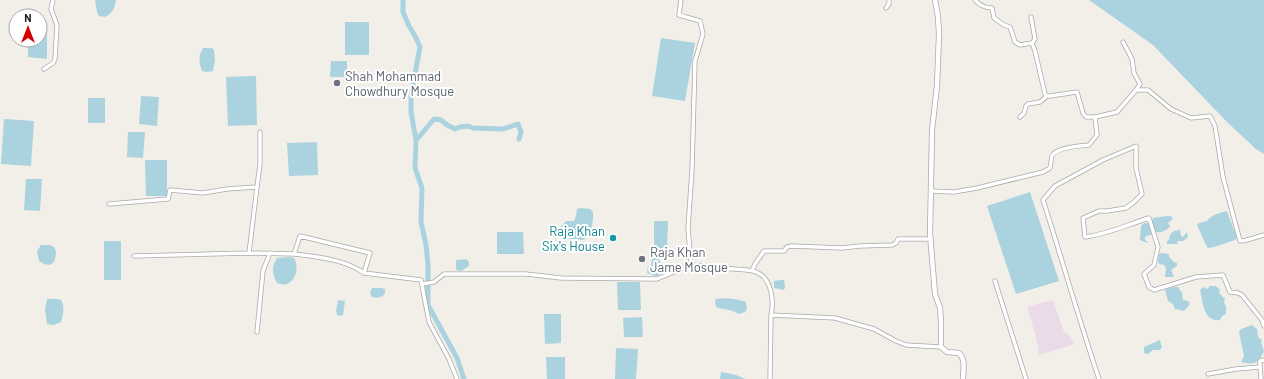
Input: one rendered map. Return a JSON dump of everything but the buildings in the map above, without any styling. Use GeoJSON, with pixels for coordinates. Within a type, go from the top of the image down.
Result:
{"type":"FeatureCollection","features":[{"type":"Feature","properties":{"kind":"street"},"geometry":{"type":"LineString","coordinates":[[44,69],[53,63],[55,59],[57,25],[52,9],[53,0]]}},
{"type":"Feature","properties":{"kind":"street"},"geometry":{"type":"LineString","coordinates":[[681,0],[679,15],[700,21],[703,34],[695,61],[692,170],[688,228],[691,265]]}},
{"type":"Feature","properties":{"kind":"street"},"geometry":{"type":"LineString","coordinates":[[886,8],[889,4],[889,0]]}},
{"type":"Feature","properties":{"kind":"street"},"geometry":{"type":"LineString","coordinates":[[935,0],[939,34],[937,86],[932,130],[930,234],[935,294],[940,308],[941,347]]}},
{"type":"Feature","properties":{"kind":"street"},"geometry":{"type":"LineString","coordinates":[[975,0],[978,4],[985,8],[992,8],[994,18],[1010,27],[1016,42],[1020,45],[1032,43]]}},
{"type":"Feature","properties":{"kind":"street"},"geometry":{"type":"LineString","coordinates":[[1032,17],[1035,39],[1032,43]]}},
{"type":"Feature","properties":{"kind":"street"},"geometry":{"type":"LineString","coordinates":[[1020,116],[1024,113],[1028,104],[1040,102],[1047,96],[1076,92],[1083,113],[1086,117],[1095,117],[1117,112],[1140,84],[1134,73],[1132,59],[1123,42]]}},
{"type":"Feature","properties":{"kind":"street"},"geometry":{"type":"LineString","coordinates":[[1032,43],[1045,94],[1047,96]]}},
{"type":"Feature","properties":{"kind":"street"},"geometry":{"type":"LineString","coordinates":[[1136,90],[1148,90],[1171,108],[1191,118],[1210,116],[1215,126],[1223,176],[1240,241],[1245,241],[1264,235]]}},
{"type":"Feature","properties":{"kind":"street"},"geometry":{"type":"LineString","coordinates":[[931,191],[954,192],[1043,172],[1050,168],[1052,156],[1056,151],[1089,145],[1097,135],[1095,117]]}},
{"type":"Feature","properties":{"kind":"street"},"geometry":{"type":"LineString","coordinates":[[249,253],[258,187],[260,132]]}},
{"type":"Feature","properties":{"kind":"street"},"geometry":{"type":"LineString","coordinates":[[1099,379],[1043,200],[1055,186],[1103,160],[1136,146],[1136,168],[1142,194],[1126,208],[1099,211],[1083,218],[1085,237],[1098,236],[1149,218],[1158,247],[1154,265],[1144,274],[1149,287],[1154,290],[1196,277],[1223,276],[1230,292],[1242,295],[1262,320],[1264,326]]}},
{"type":"Feature","properties":{"kind":"street"},"geometry":{"type":"LineString","coordinates":[[109,204],[168,199],[170,190],[203,193],[227,189],[258,187]]}},
{"type":"Feature","properties":{"kind":"street"},"geometry":{"type":"LineString","coordinates":[[294,254],[300,236],[370,253],[364,273]]}},
{"type":"Feature","properties":{"kind":"street"},"geometry":{"type":"LineString","coordinates":[[752,271],[764,251],[784,251],[787,247],[791,246],[842,248],[892,245],[896,243],[898,239],[904,238],[931,239]]}},
{"type":"Feature","properties":{"kind":"street"},"geometry":{"type":"LineString","coordinates":[[134,256],[249,253],[294,254],[325,258],[345,263],[364,273],[421,280],[423,284],[429,322],[449,358],[457,379]]}},
{"type":"Feature","properties":{"kind":"street"},"geometry":{"type":"LineString","coordinates":[[257,332],[264,270],[270,253]]}},
{"type":"Feature","properties":{"kind":"street"},"geometry":{"type":"LineString","coordinates":[[423,284],[434,282],[444,274],[526,274],[562,278],[657,279],[691,265],[752,271],[759,273],[764,278],[769,286],[772,296],[773,308],[770,315],[770,379]]}},
{"type":"Feature","properties":{"kind":"street"},"geometry":{"type":"LineString","coordinates":[[995,281],[1026,379]]}},
{"type":"Feature","properties":{"kind":"street"},"geometry":{"type":"LineString","coordinates":[[770,315],[834,318],[874,329],[906,345],[941,347],[947,352],[959,353],[962,355],[964,359],[963,379]]}},
{"type":"Feature","properties":{"kind":"street"},"geometry":{"type":"LineString","coordinates":[[1261,379],[1260,361],[1264,360]]}},
{"type":"Feature","properties":{"kind":"street"},"geometry":{"type":"LineString","coordinates":[[1208,374],[1236,368],[1260,367]]}},
{"type":"Feature","properties":{"kind":"shaded area"},"geometry":{"type":"Polygon","coordinates":[[[1053,300],[1064,332],[1070,336],[1075,344],[1039,355],[1036,337],[1027,307],[1053,300]]]}},
{"type":"Feature","properties":{"kind":"water"},"geometry":{"type":"Polygon","coordinates":[[[95,0],[116,0],[113,10],[105,17],[99,16],[95,0]]]}},
{"type":"Feature","properties":{"kind":"water"},"geometry":{"type":"Polygon","coordinates":[[[1089,0],[1264,0],[1264,154],[1256,149],[1227,122],[1153,45],[1089,0]]]}},
{"type":"Feature","properties":{"kind":"water"},"geometry":{"type":"Polygon","coordinates":[[[345,22],[369,22],[369,55],[345,55],[345,22]]]}},
{"type":"Feature","properties":{"kind":"water"},"geometry":{"type":"Polygon","coordinates":[[[661,38],[695,43],[685,101],[652,96],[661,38]]]}},
{"type":"Feature","properties":{"kind":"water"},"geometry":{"type":"Polygon","coordinates":[[[28,48],[47,48],[47,59],[28,57],[28,48]]]}},
{"type":"Feature","properties":{"kind":"water"},"geometry":{"type":"Polygon","coordinates":[[[203,48],[212,48],[214,50],[215,60],[213,71],[202,71],[200,65],[200,54],[203,48]]]}},
{"type":"Feature","properties":{"kind":"water"},"geometry":{"type":"Polygon","coordinates":[[[331,61],[347,61],[347,77],[330,77],[331,61]]]}},
{"type":"Feature","properties":{"kind":"water"},"geometry":{"type":"Polygon","coordinates":[[[256,76],[257,125],[228,126],[226,77],[256,76]]]}},
{"type":"Feature","properties":{"kind":"water"},"geometry":{"type":"Polygon","coordinates":[[[141,96],[159,97],[157,126],[139,124],[141,96]]]}},
{"type":"Feature","properties":{"kind":"water"},"geometry":{"type":"Polygon","coordinates":[[[88,98],[105,98],[105,123],[88,123],[88,98]]]}},
{"type":"Feature","properties":{"kind":"water"},"geometry":{"type":"Polygon","coordinates":[[[4,119],[34,121],[31,166],[1,164],[4,119]]]}},
{"type":"Feature","properties":{"kind":"water"},"geometry":{"type":"Polygon","coordinates":[[[128,132],[145,132],[143,158],[127,157],[128,132]]]}},
{"type":"Feature","properties":{"kind":"water"},"geometry":{"type":"Polygon","coordinates":[[[317,142],[318,175],[289,176],[287,143],[317,142]]]}},
{"type":"Feature","properties":{"kind":"water"},"geometry":{"type":"Polygon","coordinates":[[[145,160],[167,160],[167,196],[146,196],[145,160]]]}},
{"type":"Feature","properties":{"kind":"water"},"geometry":{"type":"Polygon","coordinates":[[[26,179],[42,179],[40,211],[24,210],[26,179]]]}},
{"type":"Feature","properties":{"kind":"water"},"geometry":{"type":"Polygon","coordinates":[[[1030,192],[1059,281],[1016,294],[987,206],[1030,192]]]}},
{"type":"Feature","properties":{"kind":"water"},"geometry":{"type":"Polygon","coordinates":[[[577,209],[590,209],[593,212],[590,236],[583,240],[553,237],[554,228],[560,228],[566,221],[574,221],[577,209]]]}},
{"type":"Feature","properties":{"kind":"water"},"geometry":{"type":"Polygon","coordinates":[[[1227,211],[1237,238],[1235,240],[1208,248],[1197,225],[1207,221],[1216,214],[1227,211]]]}},
{"type":"Feature","properties":{"kind":"water"},"geometry":{"type":"Polygon","coordinates":[[[1171,216],[1173,219],[1168,223],[1170,226],[1164,231],[1156,232],[1152,221],[1153,218],[1171,216]]]}},
{"type":"Feature","properties":{"kind":"water"},"geometry":{"type":"Polygon","coordinates":[[[654,221],[668,221],[667,248],[654,248],[654,221]]]}},
{"type":"Feature","properties":{"kind":"water"},"geometry":{"type":"Polygon","coordinates":[[[1144,223],[1148,223],[1153,234],[1145,237],[1145,240],[1148,242],[1147,243],[1140,240],[1141,226],[1144,223]]]}},
{"type":"Feature","properties":{"kind":"water"},"geometry":{"type":"Polygon","coordinates":[[[1180,230],[1181,236],[1183,237],[1187,232],[1188,237],[1183,241],[1177,241],[1178,244],[1167,244],[1172,232],[1180,230]]]}},
{"type":"Feature","properties":{"kind":"water"},"geometry":{"type":"Polygon","coordinates":[[[497,232],[523,232],[524,254],[497,254],[497,232]]]}},
{"type":"Feature","properties":{"kind":"water"},"geometry":{"type":"Polygon","coordinates":[[[104,241],[121,241],[121,280],[104,280],[104,241]]]}},
{"type":"Feature","properties":{"kind":"water"},"geometry":{"type":"Polygon","coordinates":[[[41,245],[49,245],[55,249],[55,260],[50,265],[39,261],[37,251],[41,245]]]}},
{"type":"Feature","properties":{"kind":"water"},"geometry":{"type":"Polygon","coordinates":[[[1159,254],[1169,254],[1169,257],[1177,263],[1177,266],[1171,270],[1174,277],[1165,277],[1166,268],[1158,262],[1159,254]]]}},
{"type":"Feature","properties":{"kind":"water"},"geometry":{"type":"Polygon","coordinates":[[[277,258],[294,258],[296,261],[297,269],[295,276],[287,284],[277,283],[273,270],[275,261],[277,258]]]}},
{"type":"Feature","properties":{"kind":"water"},"geometry":{"type":"Polygon","coordinates":[[[652,258],[657,258],[660,261],[660,275],[658,276],[647,273],[648,266],[651,266],[652,258]]]}},
{"type":"Feature","properties":{"kind":"water"},"geometry":{"type":"Polygon","coordinates":[[[466,259],[469,262],[469,266],[461,271],[456,270],[456,260],[466,259]]]}},
{"type":"Feature","properties":{"kind":"water"},"geometry":{"type":"Polygon","coordinates":[[[784,280],[784,290],[774,288],[774,281],[784,280]]]}},
{"type":"Feature","properties":{"kind":"water"},"geometry":{"type":"Polygon","coordinates":[[[617,282],[640,282],[641,310],[618,310],[617,282]]]}},
{"type":"Feature","properties":{"kind":"water"},"geometry":{"type":"Polygon","coordinates":[[[1210,286],[1216,286],[1220,290],[1219,293],[1225,299],[1226,314],[1222,316],[1220,320],[1210,318],[1207,315],[1203,305],[1200,290],[1203,287],[1207,289],[1210,286]]]}},
{"type":"Feature","properties":{"kind":"water"},"geometry":{"type":"Polygon","coordinates":[[[1178,287],[1182,293],[1183,300],[1188,301],[1190,304],[1184,311],[1175,309],[1173,304],[1168,301],[1165,290],[1178,287]]]}},
{"type":"Feature","properties":{"kind":"water"},"geometry":{"type":"Polygon","coordinates":[[[372,288],[385,289],[385,293],[380,297],[372,297],[370,293],[372,288]]]}},
{"type":"Feature","properties":{"kind":"water"},"geometry":{"type":"Polygon","coordinates":[[[727,298],[743,301],[746,302],[747,309],[745,312],[739,314],[734,311],[716,307],[716,299],[727,298]]]}},
{"type":"Feature","properties":{"kind":"water"},"geometry":{"type":"Polygon","coordinates":[[[47,299],[61,300],[63,305],[61,322],[54,325],[47,324],[45,309],[47,299]]]}},
{"type":"Feature","properties":{"kind":"water"},"geometry":{"type":"Polygon","coordinates":[[[338,300],[345,301],[343,315],[341,316],[337,315],[336,311],[338,300]]]}},
{"type":"Feature","properties":{"kind":"water"},"geometry":{"type":"Polygon","coordinates":[[[544,314],[561,314],[561,343],[545,344],[544,314]]]}},
{"type":"Feature","properties":{"kind":"water"},"geometry":{"type":"Polygon","coordinates":[[[642,317],[643,337],[624,337],[623,318],[642,317]]]}},
{"type":"Feature","properties":{"kind":"water"},"geometry":{"type":"Polygon","coordinates":[[[1252,325],[1257,329],[1258,337],[1262,340],[1261,342],[1264,351],[1258,361],[1252,363],[1241,362],[1244,356],[1239,332],[1241,329],[1252,325]]]}},
{"type":"Feature","properties":{"kind":"water"},"geometry":{"type":"Polygon","coordinates":[[[1160,340],[1162,348],[1159,350],[1153,350],[1148,354],[1144,353],[1144,347],[1160,340]]]}},
{"type":"Feature","properties":{"kind":"water"},"geometry":{"type":"Polygon","coordinates":[[[616,348],[638,349],[636,379],[615,379],[616,348]]]}},
{"type":"Feature","properties":{"kind":"water"},"geometry":{"type":"Polygon","coordinates":[[[546,357],[565,357],[565,379],[547,379],[546,357]]]}},
{"type":"Feature","properties":{"kind":"water"},"geometry":{"type":"Polygon","coordinates":[[[721,372],[736,375],[745,379],[720,379],[721,372]]]}},
{"type":"Feature","properties":{"kind":"waterway"},"geometry":{"type":"LineString","coordinates":[[403,0],[403,12],[420,47],[411,95],[411,112],[416,140],[415,168],[422,188],[421,222],[426,245],[428,265],[428,305],[457,358],[464,379]]}},
{"type":"Feature","properties":{"kind":"waterway"},"geometry":{"type":"LineString","coordinates":[[416,140],[434,119],[441,120],[455,129],[468,126],[473,128],[503,129],[518,124],[521,132],[519,139]]}},
{"type":"Feature","properties":{"kind":"place","name":"Shah Mohammad Chowdhury Mosque"},"geometry":{"type":"Point","coordinates":[337,83]}},
{"type":"Feature","properties":{"kind":"place","name":"Raja Khan Six's House"},"geometry":{"type":"Point","coordinates":[613,238]}},
{"type":"Feature","properties":{"kind":"place","name":"Raja Khan Jame Mosque"},"geometry":{"type":"Point","coordinates":[642,259]}}]}
